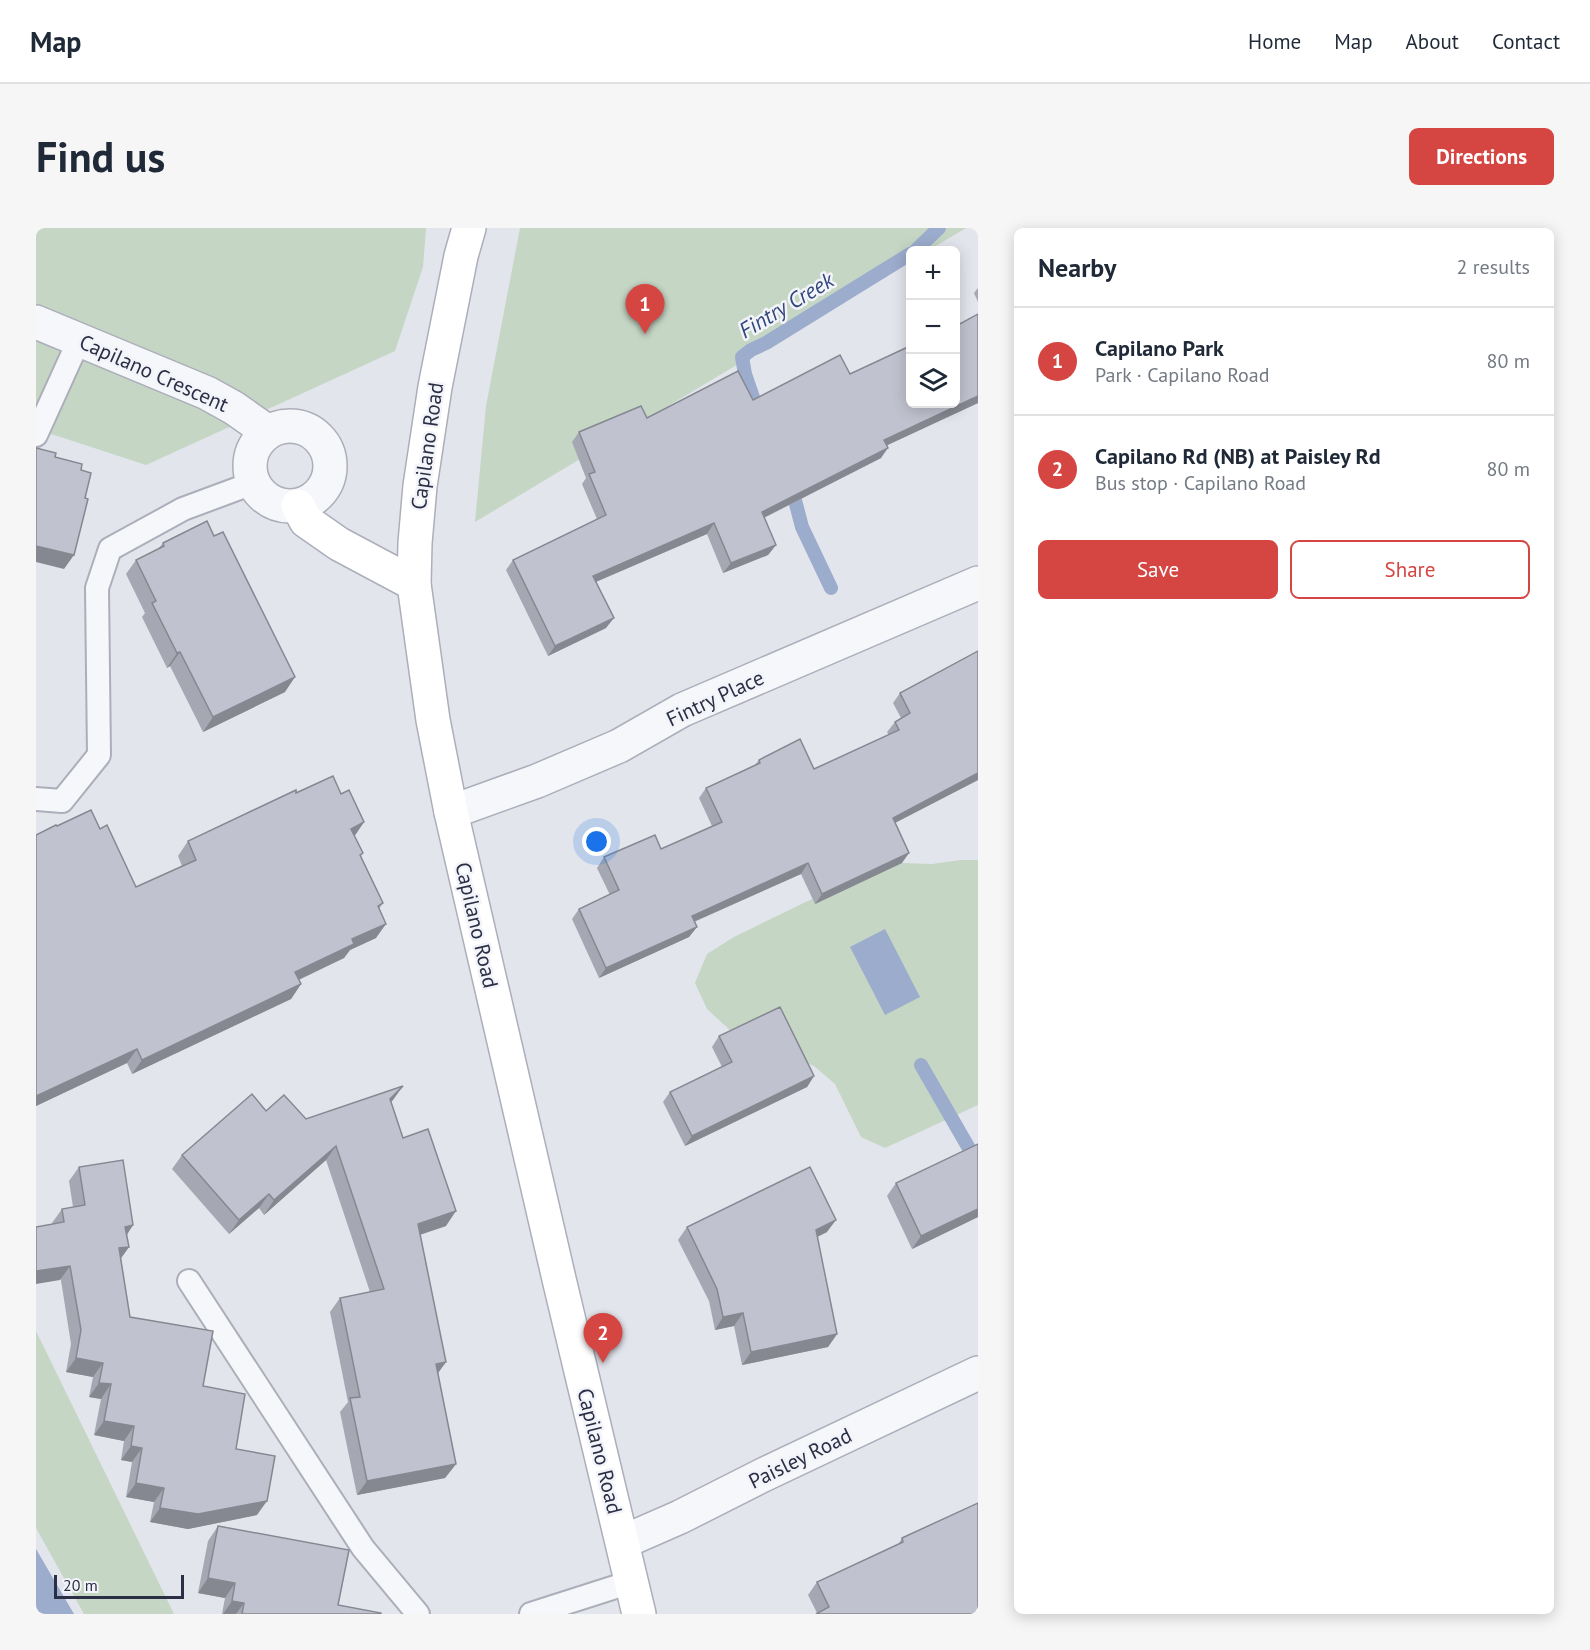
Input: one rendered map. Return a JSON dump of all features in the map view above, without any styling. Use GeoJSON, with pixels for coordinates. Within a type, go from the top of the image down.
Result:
{"type":"FeatureCollection","features":[{"type":"Feature","properties":{"kind":"main road","name":"Capilano Road"},"geometry":{"type":"LineString","coordinates":[[469,228],[461,256],[435,387],[420,486],[414,585],[433,720],[451,812],[639,1614]]}},
{"type":"Feature","properties":{"kind":"main road"},"geometry":{"type":"LineString","coordinates":[[298,506],[306,521],[339,544],[414,585]]}},
{"type":"Feature","properties":{"kind":"street","name":"Capilano Crescent"},"geometry":{"type":"LineString","coordinates":[[36,322],[207,393],[234,408],[268,432]]}},
{"type":"Feature","properties":{"kind":"street"},"geometry":{"type":"LineString","coordinates":[[296,426],[309,430],[320,440],[327,451],[330,464],[328,478],[322,491],[311,500],[298,506],[285,507],[260,494],[253,483],[250,460],[254,449],[268,432],[282,427],[296,426]]}},
{"type":"Feature","properties":{"kind":"street","name":"Fintry Place"},"geometry":{"type":"LineString","coordinates":[[451,812],[537,781],[619,746],[682,710],[978,583]]}},
{"type":"Feature","properties":{"kind":"street","name":"Paisley Road"},"geometry":{"type":"LineString","coordinates":[[623,1542],[978,1374]]}},
{"type":"Feature","properties":{"kind":"lane"},"geometry":{"type":"LineString","coordinates":[[36,435],[79,340]]}},
{"type":"Feature","properties":{"kind":"lane"},"geometry":{"type":"LineString","coordinates":[[36,799],[62,801],[99,755],[97,588],[110,549],[183,509],[253,483]]}},
{"type":"Feature","properties":{"kind":"lane"},"geometry":{"type":"LineString","coordinates":[[189,1281],[363,1548],[418,1614]]}},
{"type":"Feature","properties":{"kind":"lane"},"geometry":{"type":"LineString","coordinates":[[531,1614],[631,1582]]}},
{"type":"Feature","properties":{"kind":"green space"},"geometry":{"type":"Polygon","coordinates":[[[36,228],[426,228],[423,267],[395,351],[146,465],[36,429],[36,228]]]}},
{"type":"Feature","properties":{"kind":"green space"},"geometry":{"type":"Polygon","coordinates":[[[520,228],[966,228],[936,246],[906,246],[906,263],[475,522],[486,406],[520,228]]]}},
{"type":"Feature","properties":{"kind":"green space"},"geometry":{"type":"Polygon","coordinates":[[[978,860],[978,1105],[885,1148],[861,1137],[835,1084],[814,1066],[732,1032],[707,1009],[695,983],[707,954],[734,937],[818,896],[876,870],[902,863],[932,864],[978,860]]]}},
{"type":"Feature","properties":{"kind":"green space"},"geometry":{"type":"Polygon","coordinates":[[[36,1331],[174,1614],[84,1614],[36,1528],[36,1331]]]}},
{"type":"Feature","properties":{"kind":"water"},"geometry":{"type":"Polygon","coordinates":[[[885,929],[920,997],[885,1015],[850,947],[885,929]]]}},
{"type":"Feature","properties":{"kind":"water"},"geometry":{"type":"Polygon","coordinates":[[[36,1549],[74,1614],[36,1614],[36,1549]]]}},
{"type":"Feature","properties":{"kind":"building"},"geometry":{"type":"Polygon","coordinates":[[[978,314],[978,396],[960,404],[960,354],[960,324],[978,314]]]}},
{"type":"Feature","properties":{"kind":"building"},"geometry":{"type":"Polygon","coordinates":[[[906,348],[906,408],[952,408],[884,440],[888,448],[762,512],[776,545],[731,563],[714,523],[593,576],[614,618],[555,646],[513,560],[606,515],[589,474],[595,472],[579,432],[641,406],[647,418],[738,371],[753,400],[840,355],[850,374],[906,348]]]}},
{"type":"Feature","properties":{"kind":"building"},"geometry":{"type":"Polygon","coordinates":[[[36,448],[56,453],[55,457],[82,464],[81,470],[91,473],[85,498],[88,499],[74,555],[36,546],[36,448]]]}},
{"type":"Feature","properties":{"kind":"building"},"geometry":{"type":"Polygon","coordinates":[[[207,521],[214,536],[223,532],[295,677],[213,717],[152,603],[156,601],[136,560],[164,546],[163,543],[207,521]]]}},
{"type":"Feature","properties":{"kind":"building"},"geometry":{"type":"Polygon","coordinates":[[[978,651],[978,773],[893,818],[909,853],[822,894],[808,863],[692,916],[697,927],[606,968],[579,909],[619,890],[604,857],[655,835],[661,849],[722,822],[706,788],[760,763],[759,760],[800,739],[814,769],[899,730],[895,722],[910,713],[900,693],[978,651]]]}},
{"type":"Feature","properties":{"kind":"building"},"geometry":{"type":"Polygon","coordinates":[[[333,776],[341,794],[349,790],[364,822],[351,829],[363,853],[360,855],[383,903],[378,906],[386,924],[352,939],[354,944],[295,972],[301,984],[142,1060],[137,1049],[36,1096],[36,835],[91,810],[100,829],[107,825],[136,887],[196,860],[188,841],[296,790],[296,793],[333,776]]]}},
{"type":"Feature","properties":{"kind":"building"},"geometry":{"type":"Polygon","coordinates":[[[780,1007],[814,1076],[692,1136],[670,1092],[732,1062],[719,1036],[780,1007]]]}},
{"type":"Feature","properties":{"kind":"building"},"geometry":{"type":"Polygon","coordinates":[[[403,1086],[390,1099],[403,1138],[428,1129],[456,1211],[418,1224],[446,1362],[436,1364],[456,1464],[367,1481],[350,1398],[360,1397],[340,1298],[384,1289],[336,1146],[274,1200],[269,1194],[239,1220],[182,1155],[252,1094],[266,1111],[284,1095],[306,1119],[403,1086]]]}},
{"type":"Feature","properties":{"kind":"building"},"geometry":{"type":"Polygon","coordinates":[[[978,1144],[978,1209],[921,1236],[896,1183],[978,1144]]]}},
{"type":"Feature","properties":{"kind":"building"},"geometry":{"type":"Polygon","coordinates":[[[123,1160],[133,1225],[125,1227],[129,1247],[119,1248],[130,1317],[213,1331],[203,1386],[245,1394],[236,1449],[275,1456],[267,1501],[198,1514],[160,1508],[164,1488],[136,1483],[142,1448],[131,1446],[134,1426],[104,1421],[111,1384],[99,1383],[103,1363],[76,1358],[81,1330],[70,1266],[36,1271],[36,1227],[64,1222],[62,1209],[85,1205],[79,1167],[123,1160]]]}},
{"type":"Feature","properties":{"kind":"building"},"geometry":{"type":"Polygon","coordinates":[[[810,1167],[836,1220],[816,1230],[837,1334],[751,1352],[743,1313],[723,1317],[717,1289],[687,1227],[810,1167]]]}},
{"type":"Feature","properties":{"kind":"building"},"geometry":{"type":"Polygon","coordinates":[[[978,1503],[978,1614],[816,1614],[829,1607],[817,1582],[903,1542],[902,1538],[978,1503]]]}},
{"type":"Feature","properties":{"kind":"building"},"geometry":{"type":"Polygon","coordinates":[[[218,1526],[349,1550],[338,1605],[381,1614],[242,1614],[244,1603],[232,1601],[235,1583],[208,1578],[218,1526]]]}},
{"type":"Feature","properties":{"kind":"waterway"},"geometry":{"type":"LineString","coordinates":[[920,246],[939,228]]}},
{"type":"Feature","properties":{"kind":"waterway","name":"Fintry Creek"},"geometry":{"type":"LineString","coordinates":[[759,415],[745,374],[742,357],[906,256]]}},
{"type":"Feature","properties":{"kind":"waterway","name":"Fintry Creek"},"geometry":{"type":"LineString","coordinates":[[791,485],[802,527],[831,588]]}},
{"type":"Feature","properties":{"kind":"waterway"},"geometry":{"type":"LineString","coordinates":[[921,1065],[978,1164]]}},
{"type":"Feature","properties":{"kind":"place","name":"Capilano Park"},"geometry":{"type":"Point","coordinates":[645,334]}},
{"type":"Feature","properties":{"kind":"place","name":"Capilano Rd (NB) at Paisley Rd"},"geometry":{"type":"Point","coordinates":[603,1363]}}]}
